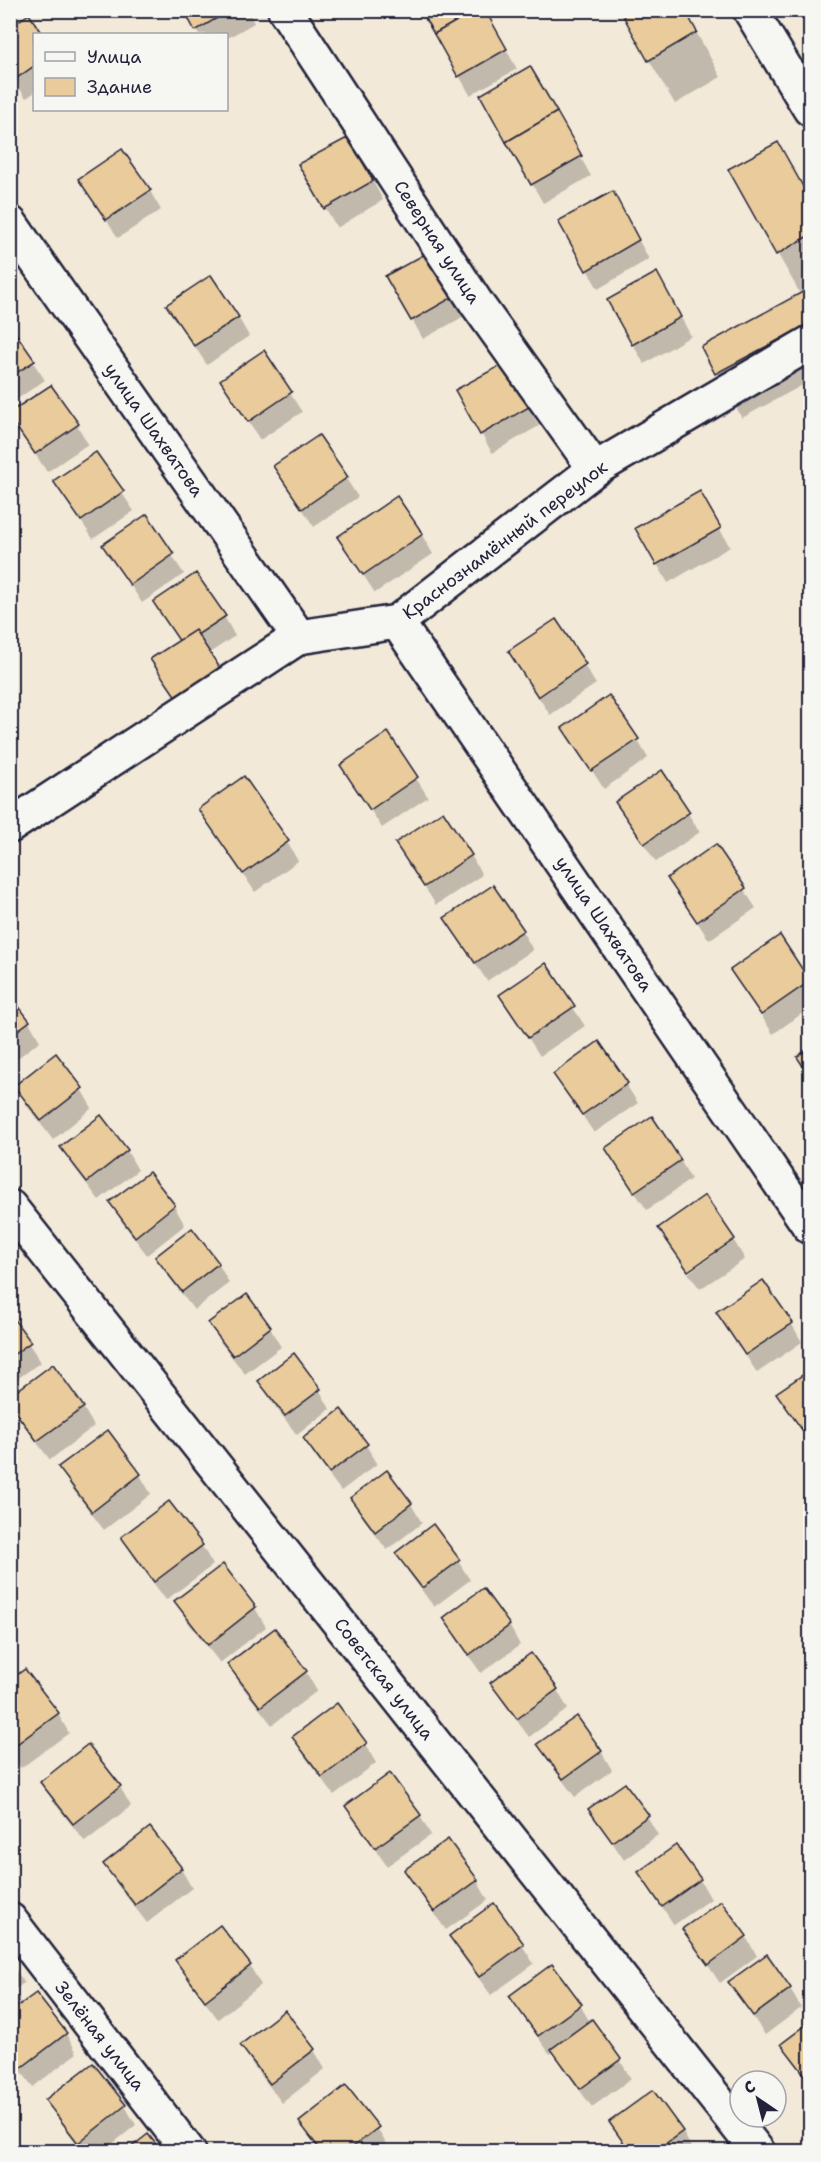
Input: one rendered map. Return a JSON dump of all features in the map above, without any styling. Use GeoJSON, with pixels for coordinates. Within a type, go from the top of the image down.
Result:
{"type":"FeatureCollection","features":[{"type":"Feature","properties":{"kind":"street","name":"Северная улица"},"geometry":{"type":"LineString","coordinates":[[285,10],[477,304],[595,470]]}},
{"type":"Feature","properties":{"kind":"street"},"geometry":{"type":"LineString","coordinates":[[750,10],[810,109]]}},
{"type":"Feature","properties":{"kind":"street","name":"улица Шахватова"},"geometry":{"type":"LineString","coordinates":[[10,223],[299,637]]}},
{"type":"Feature","properties":{"kind":"street","name":"Краснознамённый переулок"},"geometry":{"type":"LineString","coordinates":[[10,826],[299,637],[397,622],[595,470],[810,342]]}},
{"type":"Feature","properties":{"kind":"street","name":"улица Шахватова"},"geometry":{"type":"LineString","coordinates":[[397,622],[810,1227]]}},
{"type":"Feature","properties":{"kind":"street","name":"Советская улица"},"geometry":{"type":"LineString","coordinates":[[10,1207],[758,2151]]}},
{"type":"Feature","properties":{"kind":"street","name":"Зелёная улица"},"geometry":{"type":"LineString","coordinates":[[10,1920],[189,2151]]}},
{"type":"Feature","properties":{"kind":"building"},"geometry":{"type":"Polygon","coordinates":[[[184,10],[231,10],[195,31],[184,10]]]}},
{"type":"Feature","properties":{"kind":"building"},"geometry":{"type":"Polygon","coordinates":[[[420,10],[476,10],[434,34],[420,10]]]}},
{"type":"Feature","properties":{"kind":"building"},"geometry":{"type":"Polygon","coordinates":[[[476,10],[485,10],[507,49],[458,77],[434,34],[476,10]]]}},
{"type":"Feature","properties":{"kind":"building"},"geometry":{"type":"Polygon","coordinates":[[[620,10],[685,10],[697,32],[648,61],[620,10]]]}},
{"type":"Feature","properties":{"kind":"building"},"geometry":{"type":"Polygon","coordinates":[[[29,14],[41,33],[33,33],[33,67],[14,80],[10,75],[10,27],[29,14]]]}},
{"type":"Feature","properties":{"kind":"building"},"geometry":{"type":"Polygon","coordinates":[[[530,66],[557,112],[506,142],[480,95],[530,66]]]}},
{"type":"Feature","properties":{"kind":"building"},"geometry":{"type":"Polygon","coordinates":[[[557,112],[582,156],[531,185],[506,142],[557,112]]]}},
{"type":"Feature","properties":{"kind":"building"},"geometry":{"type":"Polygon","coordinates":[[[349,137],[373,181],[324,209],[298,164],[349,137]]]}},
{"type":"Feature","properties":{"kind":"building"},"geometry":{"type":"Polygon","coordinates":[[[778,142],[810,199],[810,235],[776,255],[728,169],[778,142]]]}},
{"type":"Feature","properties":{"kind":"building"},"geometry":{"type":"Polygon","coordinates":[[[122,149],[151,190],[106,220],[78,179],[122,149]]]}},
{"type":"Feature","properties":{"kind":"building"},"geometry":{"type":"Polygon","coordinates":[[[613,191],[639,240],[586,271],[558,221],[613,191]]]}},
{"type":"Feature","properties":{"kind":"building"},"geometry":{"type":"Polygon","coordinates":[[[436,248],[460,293],[411,321],[385,276],[436,248]]]}},
{"type":"Feature","properties":{"kind":"building"},"geometry":{"type":"Polygon","coordinates":[[[657,272],[681,317],[632,345],[607,300],[657,272]]]}},
{"type":"Feature","properties":{"kind":"building"},"geometry":{"type":"Polygon","coordinates":[[[211,275],[239,317],[194,346],[166,305],[211,275]]]}},
{"type":"Feature","properties":{"kind":"building"},"geometry":{"type":"Polygon","coordinates":[[[810,288],[810,323],[715,374],[701,347],[810,288]]]}},
{"type":"Feature","properties":{"kind":"building"},"geometry":{"type":"Polygon","coordinates":[[[10,325],[35,361],[10,377],[10,325]]]}},
{"type":"Feature","properties":{"kind":"building"},"geometry":{"type":"Polygon","coordinates":[[[264,350],[292,392],[248,422],[220,380],[264,350]]]}},
{"type":"Feature","properties":{"kind":"building"},"geometry":{"type":"Polygon","coordinates":[[[505,363],[529,407],[480,435],[455,390],[505,363]]]}},
{"type":"Feature","properties":{"kind":"building"},"geometry":{"type":"Polygon","coordinates":[[[51,385],[79,424],[35,454],[10,418],[10,412],[51,385]]]}},
{"type":"Feature","properties":{"kind":"building"},"geometry":{"type":"Polygon","coordinates":[[[319,435],[348,477],[302,509],[273,466],[319,435]]]}},
{"type":"Feature","properties":{"kind":"building"},"geometry":{"type":"Polygon","coordinates":[[[96,452],[124,491],[81,521],[53,481],[96,452]]]}},
{"type":"Feature","properties":{"kind":"building"},"geometry":{"type":"Polygon","coordinates":[[[700,491],[721,528],[656,565],[635,528],[700,491]]]}},
{"type":"Feature","properties":{"kind":"building"},"geometry":{"type":"Polygon","coordinates":[[[397,496],[423,534],[363,575],[337,537],[397,496]]]}},
{"type":"Feature","properties":{"kind":"building"},"geometry":{"type":"Polygon","coordinates":[[[147,514],[174,554],[130,585],[102,545],[147,514]]]}},
{"type":"Feature","properties":{"kind":"building"},"geometry":{"type":"Polygon","coordinates":[[[196,573],[226,616],[182,645],[153,602],[196,573]]]}},
{"type":"Feature","properties":{"kind":"building"},"geometry":{"type":"Polygon","coordinates":[[[556,619],[586,664],[538,697],[508,651],[556,619]]]}},
{"type":"Feature","properties":{"kind":"building"},"geometry":{"type":"Polygon","coordinates":[[[195,630],[222,671],[178,700],[150,659],[195,630]]]}},
{"type":"Feature","properties":{"kind":"building"},"geometry":{"type":"Polygon","coordinates":[[[609,695],[639,739],[591,771],[562,728],[609,695]]]}},
{"type":"Feature","properties":{"kind":"building"},"geometry":{"type":"Polygon","coordinates":[[[388,732],[418,777],[370,810],[340,765],[388,732]]]}},
{"type":"Feature","properties":{"kind":"building"},"geometry":{"type":"Polygon","coordinates":[[[662,770],[690,812],[644,844],[615,802],[662,770]]]}},
{"type":"Feature","properties":{"kind":"building"},"geometry":{"type":"Polygon","coordinates":[[[244,776],[289,841],[243,874],[198,809],[244,776]]]}},
{"type":"Feature","properties":{"kind":"building"},"geometry":{"type":"Polygon","coordinates":[[[443,811],[472,855],[424,887],[395,843],[443,811]]]}},
{"type":"Feature","properties":{"kind":"building"},"geometry":{"type":"Polygon","coordinates":[[[716,844],[746,888],[697,922],[667,878],[716,844]]]}},
{"type":"Feature","properties":{"kind":"building"},"geometry":{"type":"Polygon","coordinates":[[[493,885],[524,930],[475,963],[444,918],[493,885]]]}},
{"type":"Feature","properties":{"kind":"building"},"geometry":{"type":"Polygon","coordinates":[[[780,935],[810,981],[761,1015],[730,970],[780,935]]]}},
{"type":"Feature","properties":{"kind":"building"},"geometry":{"type":"Polygon","coordinates":[[[546,963],[575,1006],[528,1038],[499,995],[546,963]]]}},
{"type":"Feature","properties":{"kind":"building"},"geometry":{"type":"Polygon","coordinates":[[[10,995],[30,1021],[10,1036],[10,995]]]}},
{"type":"Feature","properties":{"kind":"building"},"geometry":{"type":"Polygon","coordinates":[[[599,1041],[628,1083],[582,1115],[553,1074],[599,1041]]]}},
{"type":"Feature","properties":{"kind":"building"},"geometry":{"type":"Polygon","coordinates":[[[810,1047],[810,1077],[797,1057],[810,1047]]]}},
{"type":"Feature","properties":{"kind":"building"},"geometry":{"type":"Polygon","coordinates":[[[56,1053],[83,1088],[41,1121],[14,1086],[56,1053]]]}},
{"type":"Feature","properties":{"kind":"building"},"geometry":{"type":"Polygon","coordinates":[[[101,1115],[128,1150],[87,1182],[60,1147],[101,1115]]]}},
{"type":"Feature","properties":{"kind":"building"},"geometry":{"type":"Polygon","coordinates":[[[652,1116],[681,1160],[634,1192],[605,1148],[652,1116]]]}},
{"type":"Feature","properties":{"kind":"building"},"geometry":{"type":"Polygon","coordinates":[[[149,1172],[175,1205],[135,1237],[109,1202],[149,1172]]]}},
{"type":"Feature","properties":{"kind":"building"},"geometry":{"type":"Polygon","coordinates":[[[705,1195],[735,1239],[688,1271],[658,1228],[705,1195]]]}},
{"type":"Feature","properties":{"kind":"building"},"geometry":{"type":"Polygon","coordinates":[[[192,1228],[219,1263],[182,1292],[155,1257],[192,1228]]]}},
{"type":"Feature","properties":{"kind":"building"},"geometry":{"type":"Polygon","coordinates":[[[763,1280],[793,1323],[745,1355],[716,1312],[763,1280]]]}},
{"type":"Feature","properties":{"kind":"building"},"geometry":{"type":"Polygon","coordinates":[[[247,1294],[271,1327],[233,1356],[208,1323],[247,1294]]]}},
{"type":"Feature","properties":{"kind":"building"},"geometry":{"type":"Polygon","coordinates":[[[10,1314],[31,1342],[10,1357],[10,1314]]]}},
{"type":"Feature","properties":{"kind":"building"},"geometry":{"type":"Polygon","coordinates":[[[294,1353],[321,1389],[285,1416],[258,1381],[294,1353]]]}},
{"type":"Feature","properties":{"kind":"building"},"geometry":{"type":"Polygon","coordinates":[[[53,1364],[84,1407],[37,1441],[10,1405],[10,1396],[53,1364]]]}},
{"type":"Feature","properties":{"kind":"building"},"geometry":{"type":"Polygon","coordinates":[[[810,1370],[810,1430],[805,1434],[776,1393],[810,1370]]]}},
{"type":"Feature","properties":{"kind":"building"},"geometry":{"type":"Polygon","coordinates":[[[341,1409],[368,1444],[329,1473],[303,1438],[341,1409]]]}},
{"type":"Feature","properties":{"kind":"building"},"geometry":{"type":"Polygon","coordinates":[[[108,1430],[141,1474],[92,1512],[58,1467],[108,1430]]]}},
{"type":"Feature","properties":{"kind":"building"},"geometry":{"type":"Polygon","coordinates":[[[387,1470],[412,1503],[375,1532],[350,1498],[387,1470]]]}},
{"type":"Feature","properties":{"kind":"building"},"geometry":{"type":"Polygon","coordinates":[[[169,1501],[203,1545],[154,1582],[121,1537],[169,1501]]]}},
{"type":"Feature","properties":{"kind":"building"},"geometry":{"type":"Polygon","coordinates":[[[433,1524],[460,1560],[422,1588],[395,1553],[433,1524]]]}},
{"type":"Feature","properties":{"kind":"building"},"geometry":{"type":"Polygon","coordinates":[[[223,1564],[256,1607],[208,1645],[174,1601],[223,1564]]]}},
{"type":"Feature","properties":{"kind":"building"},"geometry":{"type":"Polygon","coordinates":[[[483,1588],[510,1625],[469,1655],[443,1618],[483,1588]]]}},
{"type":"Feature","properties":{"kind":"building"},"geometry":{"type":"Polygon","coordinates":[[[275,1628],[307,1671],[260,1707],[227,1664],[275,1628]]]}},
{"type":"Feature","properties":{"kind":"building"},"geometry":{"type":"Polygon","coordinates":[[[531,1653],[558,1689],[517,1719],[490,1683],[531,1653]]]}},
{"type":"Feature","properties":{"kind":"building"},"geometry":{"type":"Polygon","coordinates":[[[25,1669],[59,1713],[10,1749],[10,1680],[25,1669]]]}},
{"type":"Feature","properties":{"kind":"building"},"geometry":{"type":"Polygon","coordinates":[[[337,1703],[367,1743],[322,1777],[292,1737],[337,1703]]]}},
{"type":"Feature","properties":{"kind":"building"},"geometry":{"type":"Polygon","coordinates":[[[577,1716],[602,1751],[563,1779],[537,1744],[577,1716]]]}},
{"type":"Feature","properties":{"kind":"building"},"geometry":{"type":"Polygon","coordinates":[[[88,1744],[121,1786],[73,1824],[40,1782],[88,1744]]]}},
{"type":"Feature","properties":{"kind":"building"},"geometry":{"type":"Polygon","coordinates":[[[390,1773],[421,1815],[375,1848],[345,1806],[390,1773]]]}},
{"type":"Feature","properties":{"kind":"building"},"geometry":{"type":"Polygon","coordinates":[[[625,1783],[649,1815],[612,1842],[588,1809],[625,1783]]]}},
{"type":"Feature","properties":{"kind":"building"},"geometry":{"type":"Polygon","coordinates":[[[150,1827],[182,1868],[135,1905],[103,1864],[150,1827]]]}},
{"type":"Feature","properties":{"kind":"building"},"geometry":{"type":"Polygon","coordinates":[[[448,1839],[478,1880],[434,1912],[404,1870],[448,1839]]]}},
{"type":"Feature","properties":{"kind":"building"},"geometry":{"type":"Polygon","coordinates":[[[676,1845],[701,1879],[662,1907],[638,1872],[676,1845]]]}},
{"type":"Feature","properties":{"kind":"building"},"geometry":{"type":"Polygon","coordinates":[[[721,1901],[747,1936],[708,1965],[682,1929],[721,1901]]]}},
{"type":"Feature","properties":{"kind":"building"},"geometry":{"type":"Polygon","coordinates":[[[494,1903],[524,1944],[479,1977],[449,1936],[494,1903]]]}},
{"type":"Feature","properties":{"kind":"building"},"geometry":{"type":"Polygon","coordinates":[[[220,1925],[251,1965],[205,2001],[175,1960],[220,1925]]]}},
{"type":"Feature","properties":{"kind":"building"},"geometry":{"type":"Polygon","coordinates":[[[767,1954],[791,1988],[753,2016],[728,1982],[767,1954]]]}},
{"type":"Feature","properties":{"kind":"building"},"geometry":{"type":"Polygon","coordinates":[[[552,1964],[582,2004],[538,2036],[509,1996],[552,1964]]]}},
{"type":"Feature","properties":{"kind":"building"},"geometry":{"type":"Polygon","coordinates":[[[36,1993],[67,2033],[21,2068],[10,2054],[10,2012],[36,1993]]]}},
{"type":"Feature","properties":{"kind":"building"},"geometry":{"type":"Polygon","coordinates":[[[285,2010],[315,2049],[270,2084],[240,2045],[285,2010]]]}},
{"type":"Feature","properties":{"kind":"building"},"geometry":{"type":"Polygon","coordinates":[[[592,2019],[621,2059],[580,2089],[551,2049],[592,2019]]]}},
{"type":"Feature","properties":{"kind":"building"},"geometry":{"type":"Polygon","coordinates":[[[810,2022],[810,2077],[808,2079],[781,2044],[810,2022]]]}},
{"type":"Feature","properties":{"kind":"building"},"geometry":{"type":"Polygon","coordinates":[[[93,2063],[126,2105],[78,2143],[45,2100],[93,2063]]]}},
{"type":"Feature","properties":{"kind":"building"},"geometry":{"type":"Polygon","coordinates":[[[346,2085],[379,2127],[346,2152],[322,2152],[299,2122],[346,2085]]]}},
{"type":"Feature","properties":{"kind":"building"},"geometry":{"type":"Polygon","coordinates":[[[653,2090],[683,2131],[654,2152],[630,2152],[609,2122],[653,2090]]]}},
{"type":"Feature","properties":{"kind":"building"},"geometry":{"type":"Polygon","coordinates":[[[148,2134],[162,2152],[125,2152],[148,2134]]]}}]}
